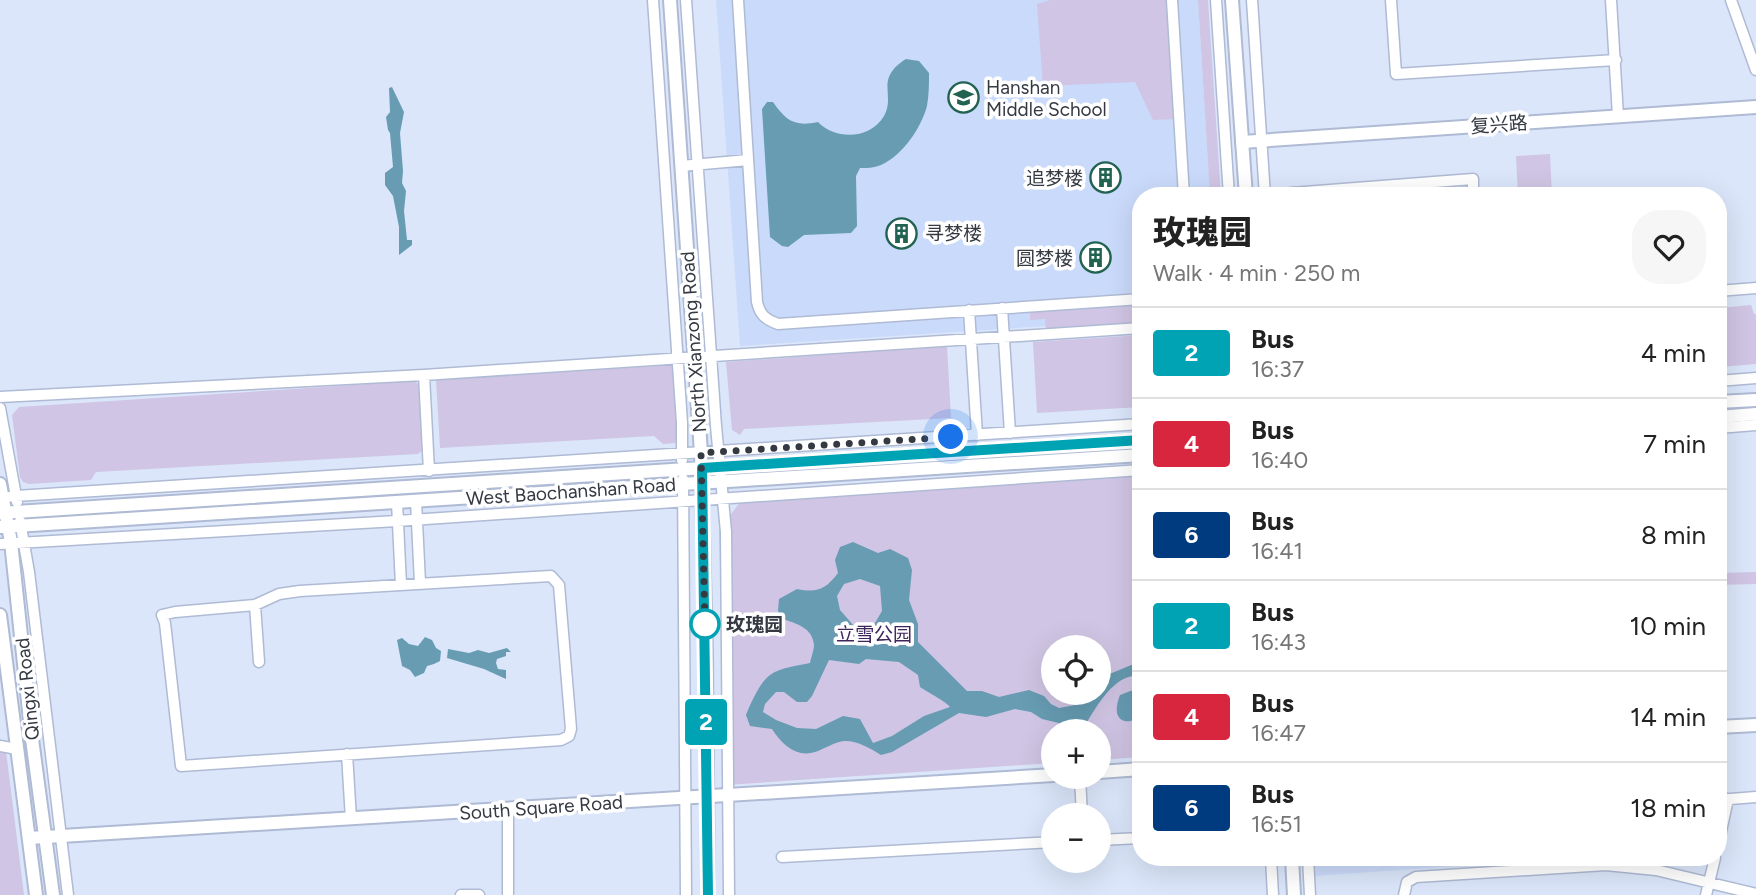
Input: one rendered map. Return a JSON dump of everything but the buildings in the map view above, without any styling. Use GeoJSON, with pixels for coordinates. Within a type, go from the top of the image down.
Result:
{"type":"FeatureCollection","features":[{"type":"Feature","properties":{"kind":"main road","name":"North Xianzong Road"},"geometry":{"type":"LineString","coordinates":[[670,0],[702,468],[708,895]]}},
{"type":"Feature","properties":{"kind":"main road"},"geometry":{"type":"LineString","coordinates":[[1232,0],[1244,187]]}},
{"type":"Feature","properties":{"kind":"main road","name":"复兴路"},"geometry":{"type":"LineString","coordinates":[[1242,142],[1756,107]]}},
{"type":"Feature","properties":{"kind":"main road"},"geometry":{"type":"LineString","coordinates":[[1727,402],[1756,400]]}},
{"type":"Feature","properties":{"kind":"main road"},"geometry":{"type":"LineString","coordinates":[[1727,416],[1756,414]]}},
{"type":"Feature","properties":{"kind":"main road","name":"West Baochanshan Road"},"geometry":{"type":"LineString","coordinates":[[8,512],[1132,441]]}},
{"type":"Feature","properties":{"kind":"main road","name":"West Baochanshan Road"},"geometry":{"type":"LineString","coordinates":[[10,527],[1132,456]]}},
{"type":"Feature","properties":{"kind":"main road","name":"Qingxi Road"},"geometry":{"type":"LineString","coordinates":[[5,494],[32,739],[54,895]]}},
{"type":"Feature","properties":{"kind":"main road","name":"Qingxi Road"},"geometry":{"type":"LineString","coordinates":[[0,615],[36,895]]}},
{"type":"Feature","properties":{"kind":"main road"},"geometry":{"type":"LineString","coordinates":[[1727,727],[1756,725]]}},
{"type":"Feature","properties":{"kind":"main road"},"geometry":{"type":"LineString","coordinates":[[1111,771],[1132,770]]}},
{"type":"Feature","properties":{"kind":"main road","name":"South Square Road"},"geometry":{"type":"LineString","coordinates":[[29,838],[1041,776]]}},
{"type":"Feature","properties":{"kind":"main road"},"geometry":{"type":"LineString","coordinates":[[1292,866],[1294,895]]}},
{"type":"Feature","properties":{"kind":"street"},"geometry":{"type":"LineString","coordinates":[[653,0],[681,409],[686,895]]}},
{"type":"Feature","properties":{"kind":"street"},"geometry":{"type":"LineString","coordinates":[[687,0],[718,452],[726,532],[729,895]]}},
{"type":"Feature","properties":{"kind":"street"},"geometry":{"type":"LineString","coordinates":[[738,0],[757,302],[759,312],[766,319],[778,324],[1132,300]]}},
{"type":"Feature","properties":{"kind":"street"},"geometry":{"type":"LineString","coordinates":[[1172,0],[1183,187]]}},
{"type":"Feature","properties":{"kind":"street"},"geometry":{"type":"LineString","coordinates":[[1216,0],[1228,187]]}},
{"type":"Feature","properties":{"kind":"street"},"geometry":{"type":"LineString","coordinates":[[1252,0],[1264,187]]}},
{"type":"Feature","properties":{"kind":"street"},"geometry":{"type":"LineString","coordinates":[[1391,0],[1395,74],[1616,60]]}},
{"type":"Feature","properties":{"kind":"street"},"geometry":{"type":"LineString","coordinates":[[1611,0],[1618,116]]}},
{"type":"Feature","properties":{"kind":"street"},"geometry":{"type":"LineString","coordinates":[[1731,0],[1756,70]]}},
{"type":"Feature","properties":{"kind":"street"},"geometry":{"type":"LineString","coordinates":[[681,166],[748,160]]}},
{"type":"Feature","properties":{"kind":"street"},"geometry":{"type":"LineString","coordinates":[[1369,187],[1473,179],[1473,187]]}},
{"type":"Feature","properties":{"kind":"street"},"geometry":{"type":"LineString","coordinates":[[1727,290],[1756,288]]}},
{"type":"Feature","properties":{"kind":"street"},"geometry":{"type":"LineString","coordinates":[[1002,308],[1010,433]]}},
{"type":"Feature","properties":{"kind":"street"},"geometry":{"type":"LineString","coordinates":[[969,310],[977,435]]}},
{"type":"Feature","properties":{"kind":"street"},"geometry":{"type":"LineString","coordinates":[[0,397],[424,375],[1132,329]]}},
{"type":"Feature","properties":{"kind":"street"},"geometry":{"type":"LineString","coordinates":[[424,375],[429,471]]}},
{"type":"Feature","properties":{"kind":"street"},"geometry":{"type":"LineString","coordinates":[[1727,380],[1756,378]]}},
{"type":"Feature","properties":{"kind":"street"},"geometry":{"type":"LineString","coordinates":[[0,408],[5,494],[429,471],[1132,425]]}},
{"type":"Feature","properties":{"kind":"street"},"geometry":{"type":"LineString","coordinates":[[1727,427],[1756,425]]}},
{"type":"Feature","properties":{"kind":"street"},"geometry":{"type":"LineString","coordinates":[[68,895],[29,572],[11,543],[397,521],[1132,471]]}},
{"type":"Feature","properties":{"kind":"street"},"geometry":{"type":"LineString","coordinates":[[416,501],[420,583]]}},
{"type":"Feature","properties":{"kind":"street"},"geometry":{"type":"LineString","coordinates":[[397,502],[401,585]]}},
{"type":"Feature","properties":{"kind":"street"},"geometry":{"type":"LineString","coordinates":[[551,576],[559,585],[571,729],[569,736],[561,740],[181,766],[162,615],[175,611],[255,605],[279,594],[300,591],[401,585],[551,576]]}},
{"type":"Feature","properties":{"kind":"street"},"geometry":{"type":"LineString","coordinates":[[255,605],[259,662]]}},
{"type":"Feature","properties":{"kind":"street"},"geometry":{"type":"LineString","coordinates":[[0,746],[17,749]]}},
{"type":"Feature","properties":{"kind":"street"},"geometry":{"type":"LineString","coordinates":[[348,754],[351,819]]}},
{"type":"Feature","properties":{"kind":"street"},"geometry":{"type":"LineString","coordinates":[[1727,800],[1756,797]]}},
{"type":"Feature","properties":{"kind":"street"},"geometry":{"type":"LineString","coordinates":[[508,809],[508,895]]}},
{"type":"Feature","properties":{"kind":"street"},"geometry":{"type":"LineString","coordinates":[[1111,839],[1132,838]]}},
{"type":"Feature","properties":{"kind":"street"},"geometry":{"type":"LineString","coordinates":[[782,858],[1041,843]]}},
{"type":"Feature","properties":{"kind":"street"},"geometry":{"type":"LineString","coordinates":[[1271,866],[1273,895]]}},
{"type":"Feature","properties":{"kind":"street"},"geometry":{"type":"LineString","coordinates":[[1308,866],[1310,895]]}},
{"type":"Feature","properties":{"kind":"street"},"geometry":{"type":"LineString","coordinates":[[1404,895],[1407,882],[1416,877],[1532,866]]}},
{"type":"Feature","properties":{"kind":"street"},"geometry":{"type":"LineString","coordinates":[[1616,866],[1656,870],[1756,894]]}},
{"type":"Feature","properties":{"kind":"street"},"geometry":{"type":"LineString","coordinates":[[1706,895],[1713,866]]}},
{"type":"Feature","properties":{"kind":"street"},"geometry":{"type":"LineString","coordinates":[[461,895],[479,895]]}},
{"type":"Feature","properties":{"kind":"shaded area","name":"Hanshan Middle School"},"geometry":{"type":"Polygon","coordinates":[[[716,0],[1198,0],[1209,187],[1132,187],[1132,321],[740,346],[716,0]]]}},
{"type":"Feature","properties":{"kind":"shaded area"},"geometry":{"type":"Polygon","coordinates":[[[906,59],[919,61],[929,73],[927,106],[916,132],[897,155],[878,166],[860,168],[856,176],[857,226],[851,233],[804,235],[788,247],[782,246],[770,237],[762,109],[767,102],[773,102],[782,114],[792,121],[803,124],[818,122],[825,128],[843,134],[852,135],[870,130],[878,124],[887,108],[888,80],[891,73],[906,59]]]}},
{"type":"Feature","properties":{"kind":"shaded area"},"geometry":{"type":"Polygon","coordinates":[[[392,87],[404,112],[400,133],[402,183],[406,191],[404,211],[407,240],[412,240],[412,245],[399,255],[399,227],[393,196],[385,185],[385,173],[393,167],[386,117],[390,112],[389,88],[392,87]]]}},
{"type":"Feature","properties":{"kind":"shaded area"},"geometry":{"type":"Polygon","coordinates":[[[853,542],[878,553],[890,549],[908,558],[912,570],[909,600],[918,624],[918,642],[967,691],[982,691],[999,697],[1029,690],[1041,695],[1041,705],[1059,708],[1098,705],[1089,719],[1042,719],[1031,712],[1015,709],[986,717],[959,713],[892,752],[881,755],[850,741],[836,743],[811,753],[798,752],[786,746],[772,729],[750,726],[746,715],[766,678],[784,668],[810,663],[814,647],[811,634],[803,627],[782,619],[778,611],[779,599],[797,589],[820,589],[838,573],[835,560],[840,547],[853,542]],[[860,579],[844,584],[837,596],[840,610],[854,626],[872,628],[882,611],[880,586],[860,579]],[[866,659],[859,664],[829,660],[807,702],[797,702],[784,692],[776,692],[765,704],[763,712],[797,728],[816,729],[843,716],[860,719],[873,743],[892,736],[924,716],[950,707],[920,687],[918,675],[899,662],[866,659]]]}},
{"type":"Feature","properties":{"kind":"shaded area"},"geometry":{"type":"Polygon","coordinates":[[[425,637],[432,640],[441,651],[440,661],[427,666],[424,673],[415,677],[410,670],[402,666],[397,640],[402,638],[409,644],[418,646],[425,637]]]}},
{"type":"Feature","properties":{"kind":"shaded area"},"geometry":{"type":"Polygon","coordinates":[[[507,648],[511,652],[506,652],[506,656],[497,659],[496,663],[498,669],[506,670],[506,679],[447,658],[448,649],[489,653],[507,648]]]}},
{"type":"Feature","properties":{"kind":"shaded area"},"geometry":{"type":"Polygon","coordinates":[[[1132,665],[1132,676],[1111,689],[1111,673],[1132,665]]]}},
{"type":"Feature","properties":{"kind":"shaded area"},"geometry":{"type":"Polygon","coordinates":[[[1132,690],[1132,721],[1124,721],[1117,713],[1120,695],[1132,690]]]}},
{"type":"Feature","properties":{"kind":"shaded area"},"geometry":{"type":"Polygon","coordinates":[[[1314,866],[1457,866],[1315,876],[1314,866]]]}},
{"type":"Feature","properties":{"kind":"green space"},"geometry":{"type":"Polygon","coordinates":[[[1050,0],[1167,0],[1174,119],[1153,120],[1135,82],[1043,86],[1037,4],[1050,0]]]}},
{"type":"Feature","properties":{"kind":"green space"},"geometry":{"type":"Polygon","coordinates":[[[1198,0],[1208,0],[1220,187],[1209,187],[1198,0]]]}},
{"type":"Feature","properties":{"kind":"green space"},"geometry":{"type":"Polygon","coordinates":[[[1550,154],[1552,187],[1518,187],[1516,156],[1550,154]]]}},
{"type":"Feature","properties":{"kind":"green space"},"geometry":{"type":"Polygon","coordinates":[[[1132,305],[1132,324],[1046,330],[1045,319],[1030,320],[1030,312],[1132,305]]]}},
{"type":"Feature","properties":{"kind":"green space"},"geometry":{"type":"Polygon","coordinates":[[[1751,305],[1756,314],[1756,364],[1727,366],[1727,307],[1751,305]]]}},
{"type":"Feature","properties":{"kind":"green space"},"geometry":{"type":"Polygon","coordinates":[[[1132,336],[1132,408],[1037,413],[1033,342],[1132,336]]]}},
{"type":"Feature","properties":{"kind":"green space"},"geometry":{"type":"Polygon","coordinates":[[[947,346],[951,418],[744,429],[740,435],[732,430],[726,362],[947,346]]]}},
{"type":"Feature","properties":{"kind":"green space"},"geometry":{"type":"Polygon","coordinates":[[[673,365],[679,436],[675,443],[663,444],[654,436],[440,448],[436,380],[673,365]]]}},
{"type":"Feature","properties":{"kind":"green space"},"geometry":{"type":"Polygon","coordinates":[[[415,381],[420,386],[423,450],[418,454],[96,472],[91,480],[29,484],[23,482],[20,477],[12,415],[19,407],[415,381]]]}},
{"type":"Feature","properties":{"kind":"green space","name":"立雪公园"},"geometry":{"type":"Polygon","coordinates":[[[1132,477],[1132,758],[1111,759],[1111,719],[1041,719],[1041,764],[726,785],[719,530],[741,501],[1132,477]]]}},
{"type":"Feature","properties":{"kind":"green space"},"geometry":{"type":"Polygon","coordinates":[[[1756,572],[1756,584],[1727,585],[1727,573],[1756,572]]]}},
{"type":"Feature","properties":{"kind":"green space"},"geometry":{"type":"Polygon","coordinates":[[[0,750],[6,751],[24,895],[0,895],[0,750]]]}},
{"type":"Feature","properties":{"kind":"bus line","name":"2"},"geometry":{"type":"LineString","coordinates":[[708,895],[702,468],[1132,441]]}},
{"type":"Feature","properties":{"kind":"place","name":"Hanshan Middle School"},"geometry":{"type":"Point","coordinates":[963,98]}},
{"type":"Feature","properties":{"kind":"place","name":"追梦楼"},"geometry":{"type":"Point","coordinates":[1106,178]}},
{"type":"Feature","properties":{"kind":"place","name":"寻梦楼"},"geometry":{"type":"Point","coordinates":[902,233]}},
{"type":"Feature","properties":{"kind":"place","name":"圆梦楼"},"geometry":{"type":"Point","coordinates":[1096,258]}},
{"type":"Feature","properties":{"kind":"place","name":"玫瑰园"},"geometry":{"type":"Point","coordinates":[705,624]}},
{"type":"Feature","properties":{"kind":"route"},"geometry":{"type":"LineString","coordinates":[[705,624],[705,628],[701,453],[951,437]]}}]}
